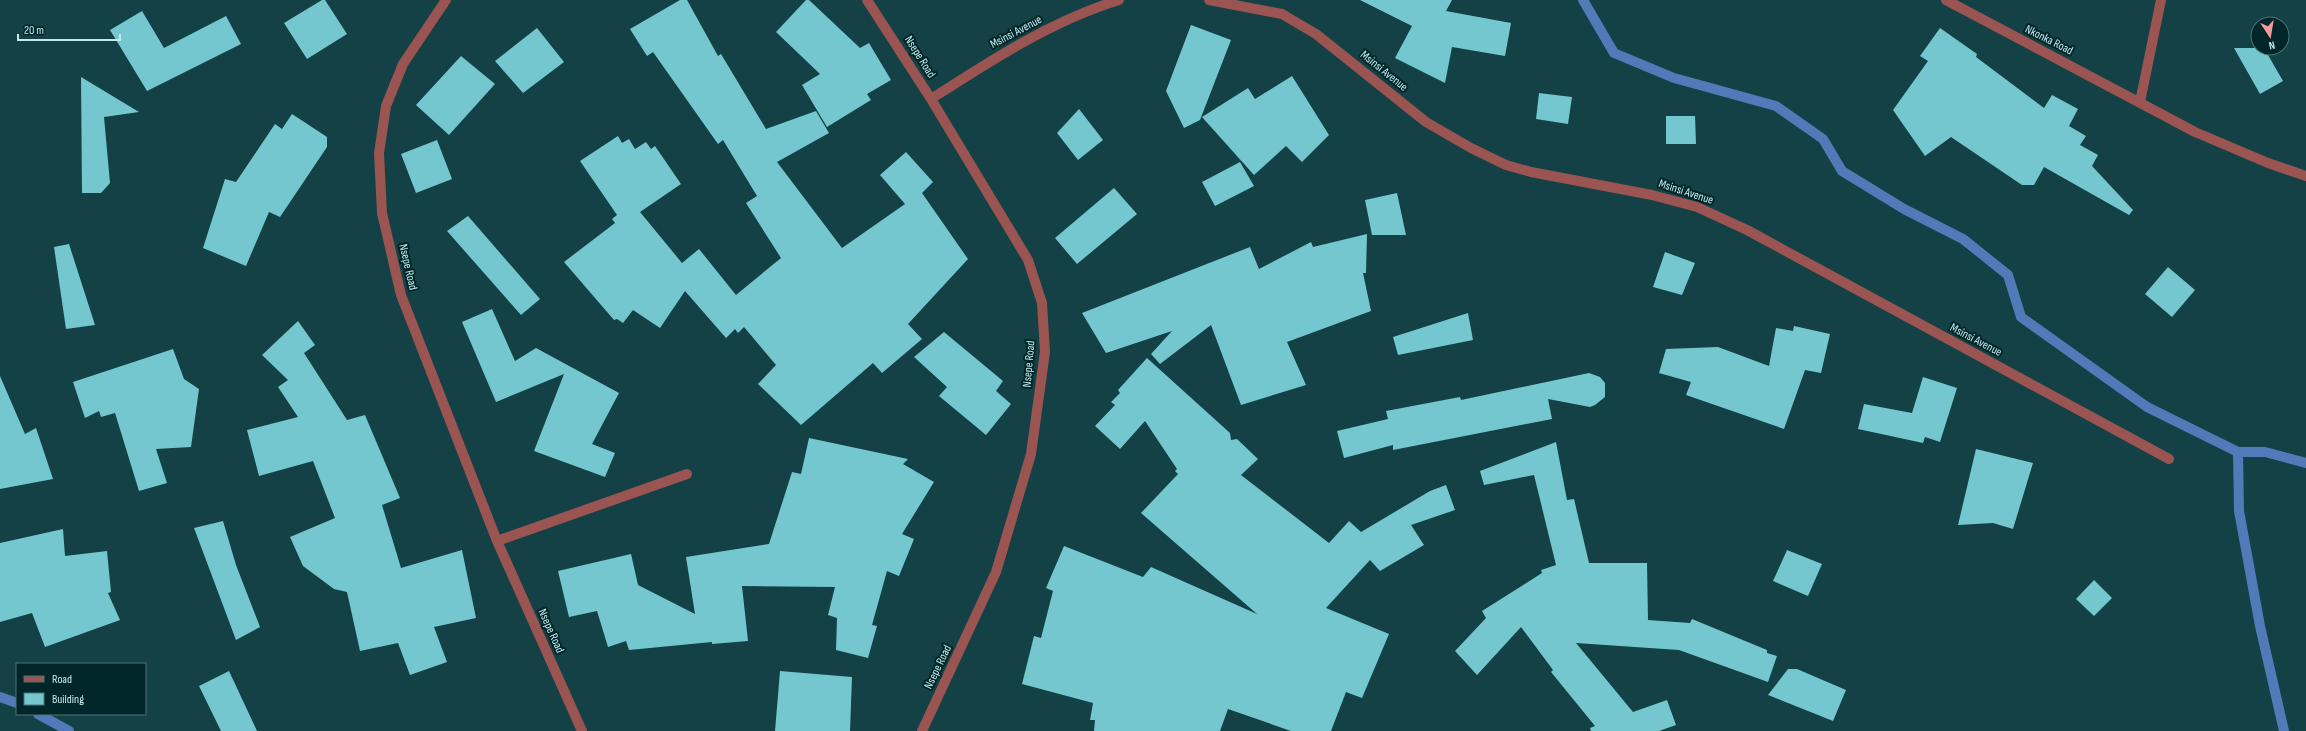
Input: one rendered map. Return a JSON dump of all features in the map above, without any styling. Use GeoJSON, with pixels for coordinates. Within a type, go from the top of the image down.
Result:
{"type":"FeatureCollection","features":[{"type":"Feature","properties":{"kind":"street","name":"Nsepe Road"},"geometry":{"type":"LineString","coordinates":[[446,0],[403,64],[386,106],[379,153],[382,212],[401,295],[497,541],[582,731]]}},
{"type":"Feature","properties":{"kind":"street","name":"Nsepe Road"},"geometry":{"type":"LineString","coordinates":[[867,0],[931,99],[1028,260],[1042,303],[1045,352],[1031,454],[996,572],[922,731]]}},
{"type":"Feature","properties":{"kind":"street","name":"Msinsi Avenue"},"geometry":{"type":"LineString","coordinates":[[931,99],[992,60],[1068,20],[1119,0]]}},
{"type":"Feature","properties":{"kind":"street","name":"Msinsi Avenue"},"geometry":{"type":"LineString","coordinates":[[1209,0],[1282,14],[1316,34],[1426,122],[1470,148],[1506,165],[1532,172],[1652,194],[1697,207],[1747,230],[2169,459]]}},
{"type":"Feature","properties":{"kind":"street","name":"Nkonka Road"},"geometry":{"type":"LineString","coordinates":[[1946,0],[2195,132],[2306,176]]}},
{"type":"Feature","properties":{"kind":"street"},"geometry":{"type":"LineString","coordinates":[[2140,102],[2161,0]]}},
{"type":"Feature","properties":{"kind":"street"},"geometry":{"type":"LineString","coordinates":[[497,541],[687,474]]}},
{"type":"Feature","properties":{"kind":"building"},"geometry":{"type":"Polygon","coordinates":[[[322,0],[325,0],[347,34],[307,59],[284,23],[322,0]]]}},
{"type":"Feature","properties":{"kind":"building"},"geometry":{"type":"Polygon","coordinates":[[[680,0],[687,0],[718,56],[721,54],[766,129],[816,111],[829,133],[777,162],[842,248],[905,204],[880,175],[906,152],[933,182],[922,193],[968,259],[908,324],[922,339],[882,373],[873,363],[801,425],[758,384],[776,365],[744,327],[738,333],[735,329],[726,338],[685,291],[660,328],[633,310],[623,323],[617,319],[614,320],[564,262],[615,223],[612,219],[617,215],[580,161],[618,136],[622,143],[629,139],[635,149],[646,142],[651,149],[655,146],[681,184],[640,212],[682,263],[699,249],[736,295],[781,258],[746,203],[757,196],[723,140],[718,144],[653,52],[647,56],[630,29],[680,0]]]}},
{"type":"Feature","properties":{"kind":"building"},"geometry":{"type":"Polygon","coordinates":[[[806,0],[809,0],[860,48],[869,43],[891,80],[867,94],[871,100],[827,127],[802,85],[820,74],[776,32],[806,0]]]}},
{"type":"Feature","properties":{"kind":"building"},"geometry":{"type":"Polygon","coordinates":[[[1360,0],[1452,0],[1446,11],[1511,23],[1505,56],[1452,47],[1445,83],[1395,58],[1412,26],[1360,0]]]}},
{"type":"Feature","properties":{"kind":"building"},"geometry":{"type":"Polygon","coordinates":[[[142,11],[164,48],[226,16],[241,44],[147,91],[110,30],[142,11]]]}},
{"type":"Feature","properties":{"kind":"building"},"geometry":{"type":"Polygon","coordinates":[[[1191,25],[1231,40],[1200,120],[1184,128],[1166,91],[1191,25]]]}},
{"type":"Feature","properties":{"kind":"building"},"geometry":{"type":"Polygon","coordinates":[[[537,28],[564,62],[523,93],[495,61],[537,28]]]}},
{"type":"Feature","properties":{"kind":"building"},"geometry":{"type":"Polygon","coordinates":[[[1940,28],[1977,54],[1976,57],[2044,108],[2052,95],[2078,109],[2069,126],[2086,136],[2080,145],[2098,155],[2092,166],[2133,210],[2129,215],[2044,167],[2034,185],[2022,185],[1951,137],[1925,156],[1893,110],[1928,61],[1920,56],[1940,28]]]}},
{"type":"Feature","properties":{"kind":"building"},"geometry":{"type":"Polygon","coordinates":[[[2234,48],[2250,48],[2250,56],[2269,56],[2283,81],[2260,94],[2234,48]]]}},
{"type":"Feature","properties":{"kind":"building"},"geometry":{"type":"Polygon","coordinates":[[[461,56],[495,84],[449,135],[416,105],[461,56]]]}},
{"type":"Feature","properties":{"kind":"building"},"geometry":{"type":"Polygon","coordinates":[[[1292,76],[1329,135],[1302,162],[1286,146],[1254,175],[1202,117],[1248,88],[1255,99],[1292,76]]]}},
{"type":"Feature","properties":{"kind":"building"},"geometry":{"type":"Polygon","coordinates":[[[81,77],[139,112],[104,117],[110,183],[101,193],[82,193],[81,77]]]}},
{"type":"Feature","properties":{"kind":"building"},"geometry":{"type":"Polygon","coordinates":[[[1539,93],[1572,97],[1568,124],[1536,119],[1539,93]]]}},
{"type":"Feature","properties":{"kind":"building"},"geometry":{"type":"Polygon","coordinates":[[[1079,109],[1103,140],[1078,160],[1057,133],[1079,109]]]}},
{"type":"Feature","properties":{"kind":"building"},"geometry":{"type":"Polygon","coordinates":[[[292,114],[327,137],[327,147],[280,217],[269,212],[246,266],[203,248],[225,179],[236,182],[275,124],[282,129],[292,114]]]}},
{"type":"Feature","properties":{"kind":"building"},"geometry":{"type":"Polygon","coordinates":[[[1666,116],[1695,116],[1696,144],[1666,144],[1666,116]]]}},
{"type":"Feature","properties":{"kind":"building"},"geometry":{"type":"Polygon","coordinates":[[[437,140],[452,179],[416,193],[401,154],[437,140]]]}},
{"type":"Feature","properties":{"kind":"building"},"geometry":{"type":"Polygon","coordinates":[[[1240,162],[1254,186],[1215,206],[1202,182],[1240,162]]]}},
{"type":"Feature","properties":{"kind":"building"},"geometry":{"type":"Polygon","coordinates":[[[1114,188],[1137,214],[1077,264],[1055,238],[1114,188]]]}},
{"type":"Feature","properties":{"kind":"building"},"geometry":{"type":"Polygon","coordinates":[[[1397,193],[1406,235],[1372,235],[1365,200],[1397,193]]]}},
{"type":"Feature","properties":{"kind":"building"},"geometry":{"type":"Polygon","coordinates":[[[468,216],[540,299],[521,315],[447,231],[468,216]]]}},
{"type":"Feature","properties":{"kind":"building"},"geometry":{"type":"Polygon","coordinates":[[[1367,234],[1366,273],[1363,273],[1371,311],[1287,342],[1306,385],[1241,405],[1211,325],[1160,364],[1151,354],[1172,331],[1106,353],[1082,313],[1250,247],[1259,269],[1311,242],[1313,247],[1367,234]]]}},
{"type":"Feature","properties":{"kind":"building"},"geometry":{"type":"Polygon","coordinates":[[[69,244],[95,325],[66,329],[54,247],[69,244]]]}},
{"type":"Feature","properties":{"kind":"building"},"geometry":{"type":"Polygon","coordinates":[[[1665,252],[1695,263],[1682,295],[1653,287],[1665,252]]]}},
{"type":"Feature","properties":{"kind":"building"},"geometry":{"type":"Polygon","coordinates":[[[2168,267],[2195,290],[2172,317],[2145,294],[2168,267]]]}},
{"type":"Feature","properties":{"kind":"building"},"geometry":{"type":"Polygon","coordinates":[[[492,309],[515,361],[536,348],[619,393],[592,444],[615,453],[605,477],[534,451],[564,374],[496,402],[462,322],[492,309]]]}},
{"type":"Feature","properties":{"kind":"building"},"geometry":{"type":"Polygon","coordinates":[[[1468,313],[1473,340],[1398,355],[1393,337],[1468,313]]]}},
{"type":"Feature","properties":{"kind":"building"},"geometry":{"type":"Polygon","coordinates":[[[298,321],[315,345],[304,353],[347,420],[365,415],[400,498],[382,505],[401,568],[462,550],[476,618],[434,627],[447,662],[410,675],[398,643],[360,651],[347,592],[334,589],[303,566],[290,537],[335,518],[313,461],[259,476],[247,430],[298,417],[278,387],[288,380],[262,355],[298,321]]]}},
{"type":"Feature","properties":{"kind":"building"},"geometry":{"type":"Polygon","coordinates":[[[1794,326],[1830,334],[1821,373],[1805,370],[1784,429],[1686,395],[1691,382],[1659,373],[1666,349],[1718,347],[1769,366],[1776,328],[1793,331],[1794,326]]]}},
{"type":"Feature","properties":{"kind":"building"},"geometry":{"type":"Polygon","coordinates":[[[944,332],[1003,381],[996,391],[1011,404],[986,435],[939,396],[947,387],[914,357],[944,332]]]}},
{"type":"Feature","properties":{"kind":"building"},"geometry":{"type":"Polygon","coordinates":[[[173,349],[184,379],[199,389],[191,447],[156,449],[167,483],[139,491],[115,413],[101,417],[99,411],[85,418],[73,382],[173,349]]]}},
{"type":"Feature","properties":{"kind":"building"},"geometry":{"type":"Polygon","coordinates":[[[1147,358],[1230,433],[1231,440],[1237,439],[1258,459],[1241,475],[1329,543],[1349,521],[1361,532],[1430,491],[1446,485],[1455,510],[1411,525],[1424,545],[1380,571],[1370,560],[1326,608],[1389,634],[1362,698],[1346,692],[1331,731],[1291,731],[1228,709],[1220,731],[1094,731],[1095,720],[1090,720],[1093,703],[1022,684],[1034,636],[1041,638],[1053,591],[1046,588],[1064,546],[1143,577],[1151,567],[1257,614],[1141,513],[1178,474],[1175,471],[1177,469],[1145,421],[1120,449],[1095,426],[1115,405],[1111,402],[1120,393],[1118,390],[1147,358]]]}},
{"type":"Feature","properties":{"kind":"building"},"geometry":{"type":"Polygon","coordinates":[[[1589,373],[1600,377],[1605,383],[1605,397],[1590,407],[1548,399],[1552,419],[1393,450],[1393,445],[1344,458],[1337,431],[1388,419],[1386,411],[1460,397],[1461,400],[1589,373]]]}},
{"type":"Feature","properties":{"kind":"building"},"geometry":{"type":"Polygon","coordinates":[[[0,376],[25,434],[36,428],[53,479],[0,489],[0,376]]]}},
{"type":"Feature","properties":{"kind":"building"},"geometry":{"type":"Polygon","coordinates":[[[1923,377],[1957,388],[1940,442],[1925,437],[1923,443],[1858,429],[1864,404],[1912,413],[1923,377]]]}},
{"type":"Feature","properties":{"kind":"building"},"geometry":{"type":"Polygon","coordinates":[[[809,438],[908,459],[903,464],[934,482],[902,534],[914,539],[899,576],[887,571],[872,625],[877,626],[868,658],[836,650],[837,618],[828,615],[835,587],[742,586],[748,641],[712,644],[712,642],[629,650],[626,641],[608,647],[597,611],[569,617],[558,571],[631,554],[638,585],[695,614],[686,557],[769,544],[792,472],[801,474],[809,438]]]}},
{"type":"Feature","properties":{"kind":"building"},"geometry":{"type":"Polygon","coordinates":[[[1556,442],[1567,500],[1574,499],[1589,563],[1647,563],[1648,620],[1690,623],[1692,619],[1767,650],[1767,653],[1777,656],[1768,682],[1679,650],[1576,643],[1633,712],[1667,700],[1676,725],[1659,731],[1591,731],[1590,728],[1595,726],[1551,672],[1553,670],[1521,627],[1477,675],[1455,651],[1486,618],[1482,611],[1542,573],[1541,570],[1556,565],[1534,475],[1484,485],[1480,471],[1556,442]]]}},
{"type":"Feature","properties":{"kind":"building"},"geometry":{"type":"Polygon","coordinates":[[[1976,449],[2033,463],[2013,529],[1993,523],[1958,525],[1976,449]]]}},
{"type":"Feature","properties":{"kind":"building"},"geometry":{"type":"Polygon","coordinates":[[[223,521],[236,565],[260,627],[236,640],[194,528],[223,521]]]}},
{"type":"Feature","properties":{"kind":"building"},"geometry":{"type":"Polygon","coordinates":[[[63,529],[65,556],[107,551],[111,592],[108,593],[120,620],[45,647],[32,613],[0,622],[0,543],[63,529]]]}},
{"type":"Feature","properties":{"kind":"building"},"geometry":{"type":"Polygon","coordinates":[[[1787,550],[1822,564],[1808,596],[1773,581],[1787,550]]]}},
{"type":"Feature","properties":{"kind":"building"},"geometry":{"type":"Polygon","coordinates":[[[2094,580],[2112,598],[2094,616],[2076,599],[2094,580]]]}},
{"type":"Feature","properties":{"kind":"building"},"geometry":{"type":"Polygon","coordinates":[[[1788,669],[1797,669],[1846,690],[1833,721],[1768,695],[1788,669]]]}},
{"type":"Feature","properties":{"kind":"building"},"geometry":{"type":"Polygon","coordinates":[[[229,671],[257,731],[221,731],[199,686],[229,671]]]}},
{"type":"Feature","properties":{"kind":"building"},"geometry":{"type":"Polygon","coordinates":[[[780,671],[852,677],[850,731],[775,731],[780,671]]]}},
{"type":"Feature","properties":{"kind":"waterway"},"geometry":{"type":"LineString","coordinates":[[1583,0],[1614,53],[1674,78],[1776,106],[1823,139],[1842,171],[1904,209],[1963,239],[2008,275],[2021,317],[2147,407],[2238,452],[2265,452],[2306,463]]}},
{"type":"Feature","properties":{"kind":"waterway"},"geometry":{"type":"LineString","coordinates":[[2238,452],[2239,511],[2260,626],[2284,731]]}},
{"type":"Feature","properties":{"kind":"waterway"},"geometry":{"type":"LineString","coordinates":[[0,697],[16,703]]}},
{"type":"Feature","properties":{"kind":"waterway"},"geometry":{"type":"LineString","coordinates":[[40,715],[69,731]]}}]}
